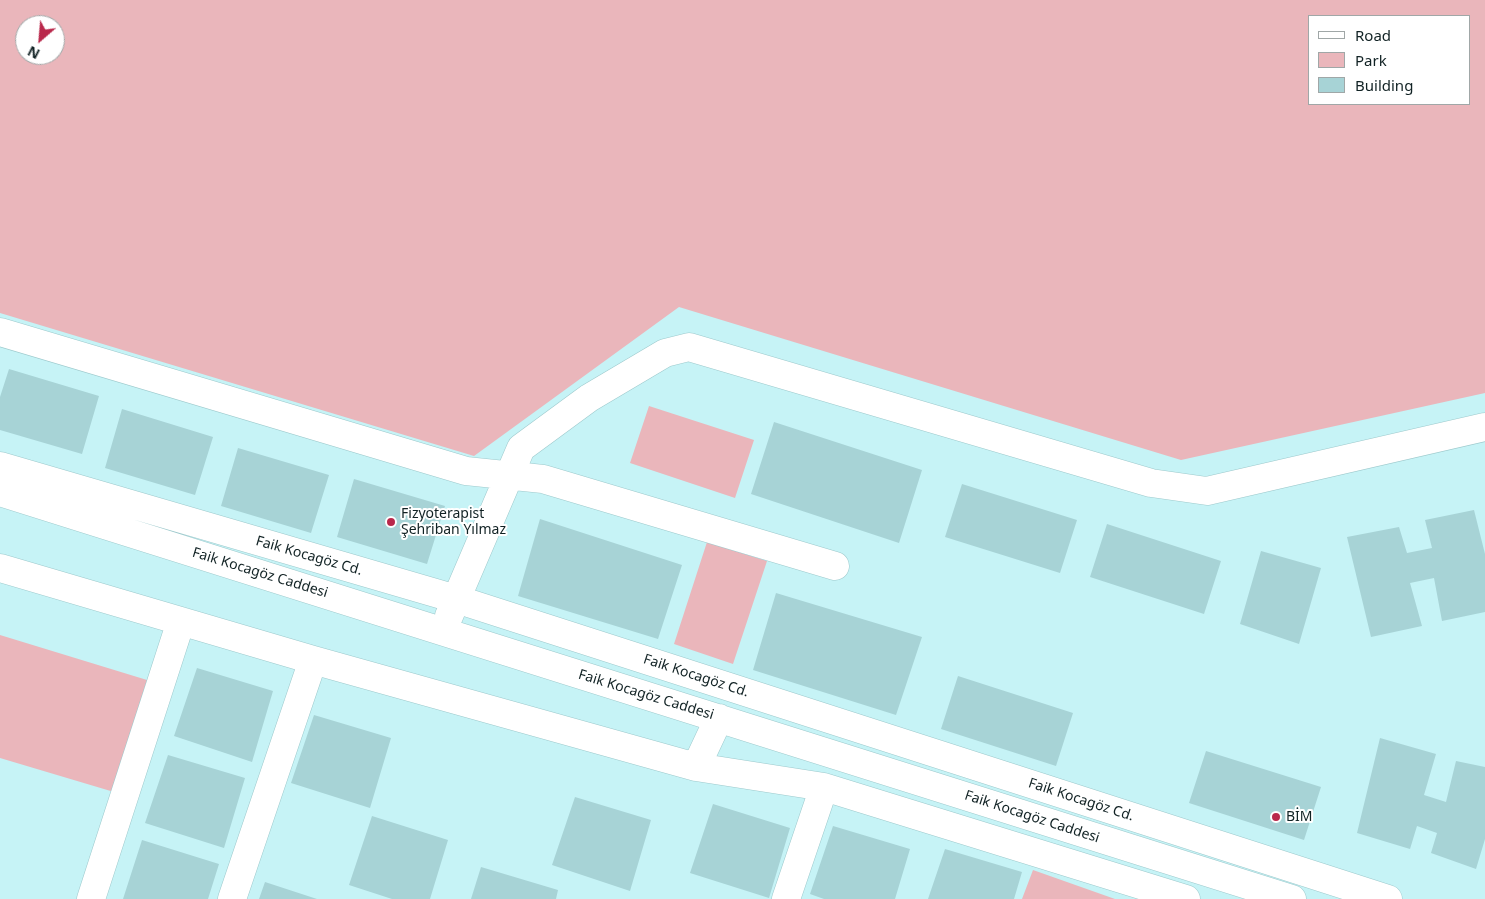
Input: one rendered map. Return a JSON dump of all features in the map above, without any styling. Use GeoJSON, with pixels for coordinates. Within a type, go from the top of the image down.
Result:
{"type":"FeatureCollection","features":[{"type":"Feature","properties":{"kind":"street"},"geometry":{"type":"LineString","coordinates":[[0,332],[466,471],[543,479],[835,566]]}},
{"type":"Feature","properties":{"kind":"street"},"geometry":{"type":"LineString","coordinates":[[442,630],[521,448],[589,398],[665,353],[690,347],[1150,483],[1207,491],[1485,427]]}},
{"type":"Feature","properties":{"kind":"street","name":"Faik Kocagöz Cd."},"geometry":{"type":"LineString","coordinates":[[0,466],[456,599],[1388,899]]}},
{"type":"Feature","properties":{"kind":"street","name":"Faik Kocagöz Caddesi"},"geometry":{"type":"LineString","coordinates":[[0,492],[1292,899]]}},
{"type":"Feature","properties":{"kind":"street"},"geometry":{"type":"LineString","coordinates":[[0,568],[313,660],[696,767],[824,787],[1186,899]]}},
{"type":"Feature","properties":{"kind":"street"},"geometry":{"type":"LineString","coordinates":[[91,899],[181,621]]}},
{"type":"Feature","properties":{"kind":"street"},"geometry":{"type":"LineString","coordinates":[[232,899],[313,660]]}},
{"type":"Feature","properties":{"kind":"street"},"geometry":{"type":"LineString","coordinates":[[696,767],[719,718]]}},
{"type":"Feature","properties":{"kind":"street"},"geometry":{"type":"LineString","coordinates":[[786,899],[824,787]]}},
{"type":"Feature","properties":{"kind":"green space"},"geometry":{"type":"Polygon","coordinates":[[[0,0],[1485,0],[1485,393],[1181,460],[679,307],[474,456],[0,313],[0,0]]]}},
{"type":"Feature","properties":{"kind":"green space"},"geometry":{"type":"Polygon","coordinates":[[[649,406],[754,440],[735,498],[630,463],[649,406]]]}},
{"type":"Feature","properties":{"kind":"green space"},"geometry":{"type":"Polygon","coordinates":[[[707,542],[767,561],[733,664],[674,644],[707,542]]]}},
{"type":"Feature","properties":{"kind":"green space"},"geometry":{"type":"Polygon","coordinates":[[[0,635],[147,680],[114,792],[0,758],[0,635]]]}},
{"type":"Feature","properties":{"kind":"green space"},"geometry":{"type":"Polygon","coordinates":[[[1033,870],[1115,899],[1022,899],[1033,870]]]}},
{"type":"Feature","properties":{"kind":"building"},"geometry":{"type":"Polygon","coordinates":[[[9,369],[99,396],[82,454],[0,430],[0,397],[9,369]]]}},
{"type":"Feature","properties":{"kind":"building"},"geometry":{"type":"Polygon","coordinates":[[[122,409],[213,437],[195,495],[105,468],[122,409]]]}},
{"type":"Feature","properties":{"kind":"building"},"geometry":{"type":"Polygon","coordinates":[[[774,422],[922,470],[899,543],[751,494],[774,422]]]}},
{"type":"Feature","properties":{"kind":"building"},"geometry":{"type":"Polygon","coordinates":[[[238,448],[329,475],[311,533],[221,506],[238,448]]]}},
{"type":"Feature","properties":{"kind":"building","name":"Fizyoterapist Şehriban Yılmaz"},"geometry":{"type":"Polygon","coordinates":[[[354,479],[445,506],[427,564],[337,537],[354,479]]]}},
{"type":"Feature","properties":{"kind":"building"},"geometry":{"type":"Polygon","coordinates":[[[962,484],[1077,520],[1060,573],[945,537],[962,484]]]}},
{"type":"Feature","properties":{"kind":"building"},"geometry":{"type":"Polygon","coordinates":[[[1474,510],[1485,554],[1485,612],[1442,621],[1434,578],[1410,583],[1422,626],[1371,637],[1347,537],[1399,527],[1407,553],[1432,548],[1425,520],[1474,510]]]}},
{"type":"Feature","properties":{"kind":"building"},"geometry":{"type":"Polygon","coordinates":[[[540,519],[682,565],[658,639],[518,596],[540,519]]]}},
{"type":"Feature","properties":{"kind":"building"},"geometry":{"type":"Polygon","coordinates":[[[1107,524],[1221,561],[1204,614],[1090,577],[1107,524]]]}},
{"type":"Feature","properties":{"kind":"building"},"geometry":{"type":"Polygon","coordinates":[[[1261,551],[1321,568],[1299,644],[1240,624],[1261,551]]]}},
{"type":"Feature","properties":{"kind":"building"},"geometry":{"type":"Polygon","coordinates":[[[776,593],[922,637],[896,715],[753,670],[776,593]]]}},
{"type":"Feature","properties":{"kind":"building"},"geometry":{"type":"Polygon","coordinates":[[[197,668],[273,691],[252,762],[174,736],[197,668]]]}},
{"type":"Feature","properties":{"kind":"building"},"geometry":{"type":"Polygon","coordinates":[[[958,676],[1073,713],[1056,766],[941,729],[958,676]]]}},
{"type":"Feature","properties":{"kind":"building"},"geometry":{"type":"Polygon","coordinates":[[[314,715],[391,738],[370,808],[291,783],[314,715]]]}},
{"type":"Feature","properties":{"kind":"building"},"geometry":{"type":"Polygon","coordinates":[[[1380,738],[1436,754],[1424,795],[1446,802],[1456,761],[1485,767],[1485,839],[1476,869],[1431,853],[1437,833],[1417,826],[1410,849],[1357,833],[1380,738]]]}},
{"type":"Feature","properties":{"kind":"building"},"geometry":{"type":"Polygon","coordinates":[[[1206,751],[1321,787],[1304,840],[1189,803],[1206,751]]]}},
{"type":"Feature","properties":{"kind":"building"},"geometry":{"type":"Polygon","coordinates":[[[168,755],[245,778],[224,848],[145,823],[168,755]]]}},
{"type":"Feature","properties":{"kind":"building"},"geometry":{"type":"Polygon","coordinates":[[[575,797],[651,820],[630,891],[552,865],[575,797]]]}},
{"type":"Feature","properties":{"kind":"building"},"geometry":{"type":"Polygon","coordinates":[[[713,804],[790,828],[769,898],[690,873],[713,804]]]}},
{"type":"Feature","properties":{"kind":"building"},"geometry":{"type":"Polygon","coordinates":[[[372,816],[448,840],[430,899],[392,899],[349,885],[372,816]]]}},
{"type":"Feature","properties":{"kind":"building"},"geometry":{"type":"Polygon","coordinates":[[[833,826],[910,849],[895,899],[824,899],[810,894],[833,826]]]}},
{"type":"Feature","properties":{"kind":"building"},"geometry":{"type":"Polygon","coordinates":[[[142,840],[219,864],[208,899],[123,899],[142,840]]]}},
{"type":"Feature","properties":{"kind":"building"},"geometry":{"type":"Polygon","coordinates":[[[945,849],[1022,872],[1014,899],[928,899],[945,849]]]}},
{"type":"Feature","properties":{"kind":"building"},"geometry":{"type":"Polygon","coordinates":[[[481,867],[558,890],[556,899],[471,899],[481,867]]]}},
{"type":"Feature","properties":{"kind":"building"},"geometry":{"type":"Polygon","coordinates":[[[265,882],[317,899],[259,899],[265,882]]]}},
{"type":"Feature","properties":{"kind":"place","name":"Fizyoterapist Şehriban Yılmaz"},"geometry":{"type":"Point","coordinates":[391,522]}},
{"type":"Feature","properties":{"kind":"place","name":"BİM"},"geometry":{"type":"Point","coordinates":[1276,817]}}]}
